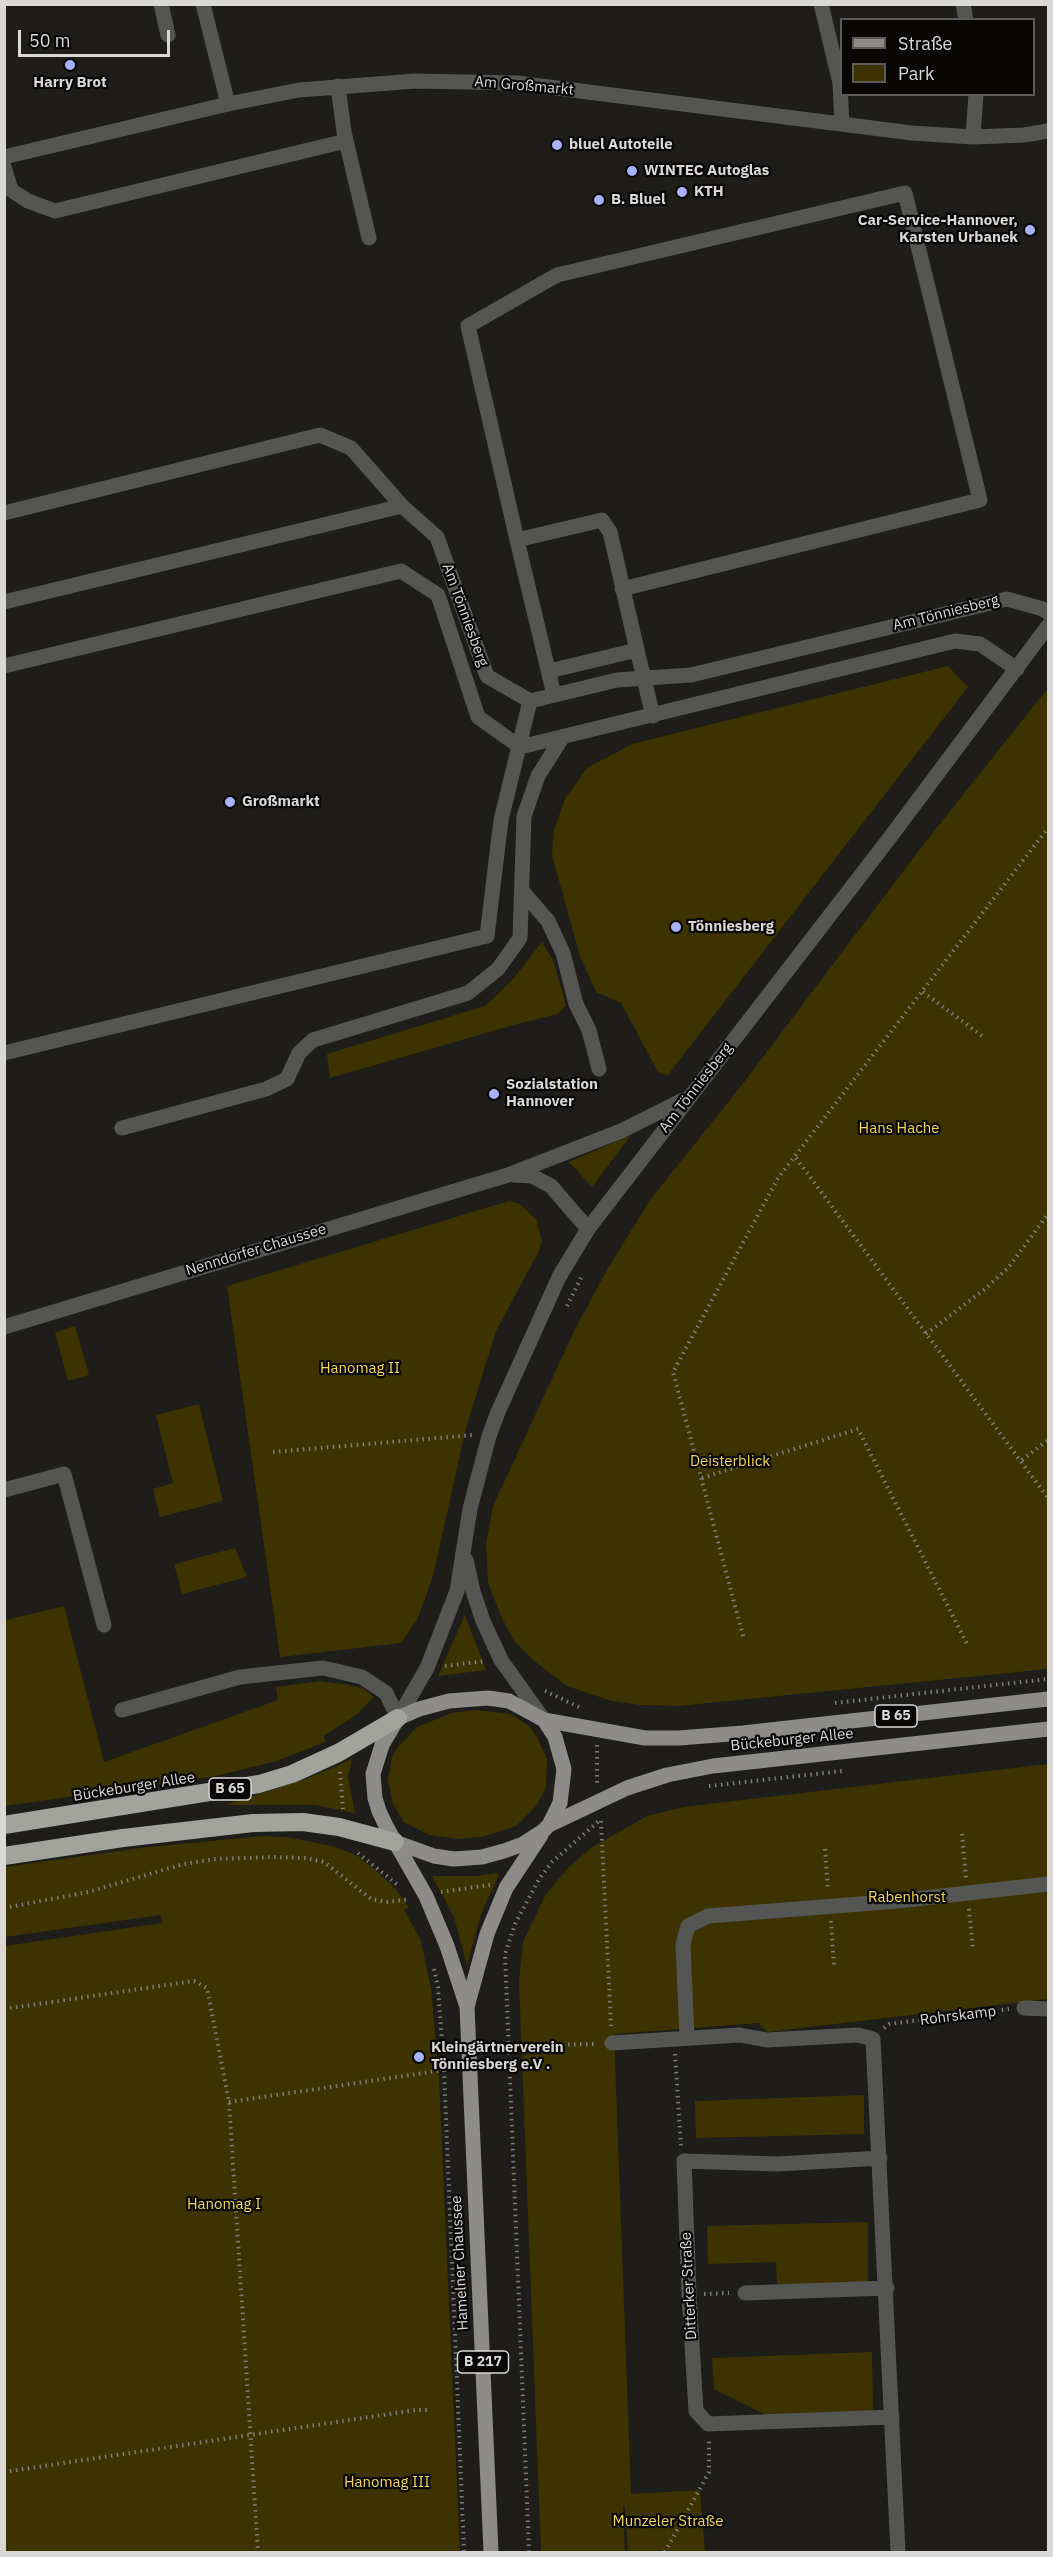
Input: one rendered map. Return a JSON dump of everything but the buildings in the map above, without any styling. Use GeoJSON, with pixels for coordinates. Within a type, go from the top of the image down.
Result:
{"type":"FeatureCollection","features":[{"type":"Feature","properties":{"kind":"highway","name":"Bückeburger Allee"},"geometry":{"type":"LineString","coordinates":[[4,1826],[259,1784],[292,1774],[338,1753],[398,1718]]}},
{"type":"Feature","properties":{"kind":"highway","name":"B 65"},"geometry":{"type":"LineString","coordinates":[[4,1856],[123,1838],[253,1823],[303,1822],[339,1827],[395,1842]]}},
{"type":"Feature","properties":{"kind":"main road","name":"B 65"},"geometry":{"type":"LineString","coordinates":[[398,1718],[442,1703],[488,1698],[509,1701],[544,1720]]}},
{"type":"Feature","properties":{"kind":"main road","name":"Bückeburger Allee"},"geometry":{"type":"LineString","coordinates":[[544,1720],[645,1738],[679,1738],[743,1734],[1048,1699]]}},
{"type":"Feature","properties":{"kind":"main road"},"geometry":{"type":"LineString","coordinates":[[395,1842],[379,1811],[373,1780],[382,1745],[398,1718]]}},
{"type":"Feature","properties":{"kind":"main road"},"geometry":{"type":"LineString","coordinates":[[544,1720],[555,1737],[564,1769],[560,1803],[546,1828]]}},
{"type":"Feature","properties":{"kind":"main road","name":"Bückeburger Allee"},"geometry":{"type":"LineString","coordinates":[[546,1828],[627,1788],[667,1775],[713,1767],[1048,1730]]}},
{"type":"Feature","properties":{"kind":"main road","name":"B 65"},"geometry":{"type":"LineString","coordinates":[[395,1842],[434,1856],[454,1859],[482,1857],[523,1844],[546,1828]]}},
{"type":"Feature","properties":{"kind":"main road","name":"Hamelner Chaussee"},"geometry":{"type":"LineString","coordinates":[[467,2007],[487,1934],[506,1888],[546,1828]]}},
{"type":"Feature","properties":{"kind":"main road","name":"Hamelner Chaussee"},"geometry":{"type":"LineString","coordinates":[[395,1842],[426,1896],[447,1946],[467,2007],[491,2553]]}},
{"type":"Feature","properties":{"kind":"street"},"geometry":{"type":"LineString","coordinates":[[161,4],[168,35]]}},
{"type":"Feature","properties":{"kind":"street"},"geometry":{"type":"LineString","coordinates":[[203,4],[228,104]]}},
{"type":"Feature","properties":{"kind":"street"},"geometry":{"type":"LineString","coordinates":[[821,4],[840,83]]}},
{"type":"Feature","properties":{"kind":"street","name":"Am Großmarkt"},"geometry":{"type":"LineString","coordinates":[[4,157],[228,104],[299,90],[414,81],[517,83],[912,133],[972,137],[1024,135],[1048,131]]}},
{"type":"Feature","properties":{"kind":"street"},"geometry":{"type":"LineString","coordinates":[[338,86],[346,141],[369,238]]}},
{"type":"Feature","properties":{"kind":"street"},"geometry":{"type":"LineString","coordinates":[[841,96],[842,124]]}},
{"type":"Feature","properties":{"kind":"street"},"geometry":{"type":"LineString","coordinates":[[972,137],[976,96]]}},
{"type":"Feature","properties":{"kind":"street"},"geometry":{"type":"LineString","coordinates":[[4,167],[11,190],[28,201],[55,211],[346,141]]}},
{"type":"Feature","properties":{"kind":"street"},"geometry":{"type":"LineString","coordinates":[[554,695],[468,326],[557,275],[905,193],[980,500],[622,590]]}},
{"type":"Feature","properties":{"kind":"street","name":"Am Tönniesberg"},"geometry":{"type":"LineString","coordinates":[[4,513],[320,435],[351,448],[402,506],[437,537],[487,676],[530,701],[617,680],[691,675],[1007,599],[1043,609],[1048,613]]}},
{"type":"Feature","properties":{"kind":"street"},"geometry":{"type":"LineString","coordinates":[[4,603],[402,506]]}},
{"type":"Feature","properties":{"kind":"street"},"geometry":{"type":"LineString","coordinates":[[517,540],[602,520],[610,532],[653,716]]}},
{"type":"Feature","properties":{"kind":"street","name":"Am Tönniesberg"},"geometry":{"type":"LineString","coordinates":[[4,666],[401,571],[438,595],[478,717],[520,747],[955,641],[980,644],[1017,669]]}},
{"type":"Feature","properties":{"kind":"street","name":"Am Tönniesberg"},"geometry":{"type":"LineString","coordinates":[[398,1718],[427,1668],[445,1627],[457,1592],[465,1554],[470,1509],[489,1436],[559,1277],[588,1229],[1048,626]]}},
{"type":"Feature","properties":{"kind":"street"},"geometry":{"type":"LineString","coordinates":[[549,671],[637,650]]}},
{"type":"Feature","properties":{"kind":"street"},"geometry":{"type":"LineString","coordinates":[[4,1053],[487,936],[501,820],[530,701]]}},
{"type":"Feature","properties":{"kind":"street"},"geometry":{"type":"LineString","coordinates":[[123,1128],[266,1089],[287,1079],[299,1053],[313,1040],[468,993],[498,969],[520,938],[524,816],[538,776],[562,738]]}},
{"type":"Feature","properties":{"kind":"street"},"geometry":{"type":"LineString","coordinates":[[523,892],[548,921],[562,953],[576,1004],[589,1030],[599,1070]]}},
{"type":"Feature","properties":{"kind":"street","name":"Nenndorfer Chaussee"},"geometry":{"type":"LineString","coordinates":[[4,1327],[508,1175],[621,1131],[688,1097]]}},
{"type":"Feature","properties":{"kind":"street","name":"Nenndorfer Chaussee"},"geometry":{"type":"LineString","coordinates":[[508,1175],[532,1176],[551,1185],[588,1229]]}},
{"type":"Feature","properties":{"kind":"street"},"geometry":{"type":"LineString","coordinates":[[4,1490],[64,1474],[104,1625]]}},
{"type":"Feature","properties":{"kind":"street","name":"Am Tönniesberg"},"geometry":{"type":"LineString","coordinates":[[465,1554],[473,1591],[483,1621],[497,1650],[544,1720]]}},
{"type":"Feature","properties":{"kind":"street"},"geometry":{"type":"LineString","coordinates":[[122,1710],[240,1677],[323,1668],[362,1677],[386,1693],[398,1718]]}},
{"type":"Feature","properties":{"kind":"street"},"geometry":{"type":"LineString","coordinates":[[680,2039],[682,1944],[688,1926],[708,1916],[898,1901],[1048,1884]]}},
{"type":"Feature","properties":{"kind":"street"},"geometry":{"type":"LineString","coordinates":[[1023,2008],[1048,2009]]}},
{"type":"Feature","properties":{"kind":"street"},"geometry":{"type":"LineString","coordinates":[[612,2043],[740,2035],[767,2040],[858,2035],[873,2039],[887,2288],[898,2553]]}},
{"type":"Feature","properties":{"kind":"street"},"geometry":{"type":"LineString","coordinates":[[684,2161],[778,2164],[880,2158]]}},
{"type":"Feature","properties":{"kind":"street","name":"Ditterker Straße"},"geometry":{"type":"LineString","coordinates":[[684,2161],[696,2411],[708,2424]]}},
{"type":"Feature","properties":{"kind":"street"},"geometry":{"type":"LineString","coordinates":[[745,2293],[887,2288]]}},
{"type":"Feature","properties":{"kind":"street"},"geometry":{"type":"LineString","coordinates":[[708,2424],[892,2417]]}},
{"type":"Feature","properties":{"kind":"path"},"geometry":{"type":"LineString","coordinates":[[743,1636],[673,1372],[778,1178],[796,1158],[1048,828]]}},
{"type":"Feature","properties":{"kind":"path"},"geometry":{"type":"LineString","coordinates":[[923,992],[985,1038]]}},
{"type":"Feature","properties":{"kind":"path"},"geometry":{"type":"LineString","coordinates":[[796,1158],[1048,1498]]}},
{"type":"Feature","properties":{"kind":"path"},"geometry":{"type":"LineString","coordinates":[[926,1334],[985,1289],[1008,1268],[1048,1214]]}},
{"type":"Feature","properties":{"kind":"path"},"geometry":{"type":"LineString","coordinates":[[562,1316],[583,1274]]}},
{"type":"Feature","properties":{"kind":"path"},"geometry":{"type":"LineString","coordinates":[[702,1478],[858,1429],[967,1644]]}},
{"type":"Feature","properties":{"kind":"path"},"geometry":{"type":"LineString","coordinates":[[273,1452],[475,1435],[489,1436]]}},
{"type":"Feature","properties":{"kind":"path"},"geometry":{"type":"LineString","coordinates":[[1022,1460],[1048,1440]]}},
{"type":"Feature","properties":{"kind":"path"},"geometry":{"type":"LineString","coordinates":[[826,1704],[1048,1679]]}},
{"type":"Feature","properties":{"kind":"path"},"geometry":{"type":"LineString","coordinates":[[703,1787],[846,1771]]}},
{"type":"Feature","properties":{"kind":"path"},"geometry":{"type":"LineString","coordinates":[[508,2046],[612,2043],[600,1822],[608,1817]]}},
{"type":"Feature","properties":{"kind":"path"},"geometry":{"type":"LineString","coordinates":[[353,1851],[381,1870],[399,1886],[414,1910]]}},
{"type":"Feature","properties":{"kind":"path"},"geometry":{"type":"LineString","coordinates":[[4,1908],[88,1892],[184,1864],[216,1859],[276,1857],[306,1858],[324,1862],[371,1899],[386,1902],[409,1900],[444,1891],[494,1885],[528,1896],[505,1954],[529,2553]]}},
{"type":"Feature","properties":{"kind":"path"},"geometry":{"type":"LineString","coordinates":[[432,1958],[438,1987],[444,2070],[464,2553]]}},
{"type":"Feature","properties":{"kind":"path"},"geometry":{"type":"LineString","coordinates":[[4,2009],[194,1981],[207,1988],[229,2102],[258,2553]]}},
{"type":"Feature","properties":{"kind":"path","name":"Rohrskamp"},"geometry":{"type":"LineString","coordinates":[[873,2039],[888,2024],[1023,2008]]}},
{"type":"Feature","properties":{"kind":"path"},"geometry":{"type":"LineString","coordinates":[[680,2039],[680,2140],[684,2161]]}},
{"type":"Feature","properties":{"kind":"path"},"geometry":{"type":"LineString","coordinates":[[229,2102],[444,2070]]}},
{"type":"Feature","properties":{"kind":"path"},"geometry":{"type":"LineString","coordinates":[[689,2294],[745,2293]]}},
{"type":"Feature","properties":{"kind":"path"},"geometry":{"type":"LineString","coordinates":[[4,2472],[431,2410]]}},
{"type":"Feature","properties":{"kind":"path"},"geometry":{"type":"LineString","coordinates":[[665,2553],[709,2472],[708,2424]]}},
{"type":"Feature","properties":{"kind":"green space"},"geometry":{"type":"Polygon","coordinates":[[[948,666],[968,687],[667,1076],[658,1072],[621,1003],[596,992],[580,956],[552,855],[554,830],[565,799],[587,768],[632,744],[948,666]]]}},
{"type":"Feature","properties":{"kind":"green space"},"geometry":{"type":"Polygon","coordinates":[[[1048,688],[1048,1669],[678,1706],[640,1705],[612,1701],[567,1686],[533,1660],[515,1642],[502,1618],[488,1583],[486,1544],[493,1506],[575,1329],[608,1268],[650,1200],[738,1090],[923,845],[1048,688]]]}},
{"type":"Feature","properties":{"kind":"green space"},"geometry":{"type":"Polygon","coordinates":[[[542,942],[553,960],[566,1005],[558,1014],[330,1078],[327,1054],[485,1006],[513,979],[542,942]]]}},
{"type":"Feature","properties":{"kind":"green space"},"geometry":{"type":"Polygon","coordinates":[[[631,1135],[592,1187],[569,1162],[631,1135]]]}},
{"type":"Feature","properties":{"kind":"green space","name":"Hanomag II"},"geometry":{"type":"Polygon","coordinates":[[[509,1201],[520,1204],[536,1219],[542,1241],[539,1251],[496,1331],[466,1428],[433,1576],[418,1618],[401,1643],[280,1657],[227,1286],[509,1201]]]}},
{"type":"Feature","properties":{"kind":"green space"},"geometry":{"type":"Polygon","coordinates":[[[75,1326],[89,1375],[68,1381],[55,1332],[75,1326]]]}},
{"type":"Feature","properties":{"kind":"green space"},"geometry":{"type":"Polygon","coordinates":[[[199,1404],[223,1501],[160,1517],[153,1489],[173,1483],[156,1415],[199,1404]]]}},
{"type":"Feature","properties":{"kind":"green space"},"geometry":{"type":"Polygon","coordinates":[[[235,1548],[247,1577],[182,1594],[174,1564],[235,1548]]]}},
{"type":"Feature","properties":{"kind":"green space"},"geometry":{"type":"Polygon","coordinates":[[[64,1606],[104,1762],[278,1700],[276,1687],[320,1681],[364,1689],[374,1697],[356,1715],[324,1736],[325,1742],[277,1761],[216,1776],[5,1806],[5,1620],[64,1606]]]}},
{"type":"Feature","properties":{"kind":"green space"},"geometry":{"type":"Polygon","coordinates":[[[465,1615],[486,1670],[438,1676],[465,1615]]]}},
{"type":"Feature","properties":{"kind":"green space"},"geometry":{"type":"Polygon","coordinates":[[[475,1710],[511,1714],[529,1726],[547,1759],[546,1787],[537,1805],[516,1826],[482,1837],[458,1839],[429,1835],[404,1822],[393,1804],[388,1780],[392,1757],[397,1748],[417,1727],[452,1713],[475,1710]]]}},
{"type":"Feature","properties":{"kind":"green space"},"geometry":{"type":"Polygon","coordinates":[[[352,1759],[348,1777],[355,1813],[315,1805],[225,1805],[311,1777],[352,1759]]]}},
{"type":"Feature","properties":{"kind":"green space"},"geometry":{"type":"Polygon","coordinates":[[[1048,1764],[1048,1999],[767,2032],[759,2023],[614,2034],[631,2494],[700,2490],[705,2552],[628,2552],[625,2506],[623,2506],[625,2552],[541,2552],[519,1981],[523,1942],[546,1894],[567,1869],[592,1847],[647,1816],[683,1807],[1048,1764]]]}},
{"type":"Feature","properties":{"kind":"green space","name":"Hanomag I"},"geometry":{"type":"Polygon","coordinates":[[[263,1836],[287,1837],[336,1847],[360,1857],[395,1888],[409,1907],[404,1910],[421,1941],[431,1989],[439,2079],[460,2552],[5,2552],[5,1946],[162,1923],[161,1915],[5,1937],[5,1867],[148,1847],[263,1836]]]}},
{"type":"Feature","properties":{"kind":"green space"},"geometry":{"type":"Polygon","coordinates":[[[496,1873],[499,1875],[481,1914],[467,1966],[454,1917],[432,1876],[476,1876],[496,1873]]]}},
{"type":"Feature","properties":{"kind":"green space"},"geometry":{"type":"Polygon","coordinates":[[[864,2095],[864,2134],[696,2138],[695,2101],[864,2095]]]}},
{"type":"Feature","properties":{"kind":"green space"},"geometry":{"type":"Polygon","coordinates":[[[868,2222],[868,2285],[777,2285],[776,2262],[708,2264],[707,2226],[868,2222]]]}},
{"type":"Feature","properties":{"kind":"green space"},"geometry":{"type":"Polygon","coordinates":[[[872,2352],[873,2412],[766,2415],[714,2389],[712,2358],[872,2352]]]}},
{"type":"Feature","properties":{"kind":"place","name":"Harry Brot"},"geometry":{"type":"Point","coordinates":[70,65]}},
{"type":"Feature","properties":{"kind":"place","name":"bluel Autoteile"},"geometry":{"type":"Point","coordinates":[557,145]}},
{"type":"Feature","properties":{"kind":"place","name":"WINTEC Autoglas"},"geometry":{"type":"Point","coordinates":[632,171]}},
{"type":"Feature","properties":{"kind":"place","name":"KTH"},"geometry":{"type":"Point","coordinates":[682,192]}},
{"type":"Feature","properties":{"kind":"place","name":"B. Bluel"},"geometry":{"type":"Point","coordinates":[599,200]}},
{"type":"Feature","properties":{"kind":"place","name":"Car-Service-Hannover, Karsten Urbanek"},"geometry":{"type":"Point","coordinates":[1030,230]}},
{"type":"Feature","properties":{"kind":"place","name":"Großmarkt"},"geometry":{"type":"Point","coordinates":[230,802]}},
{"type":"Feature","properties":{"kind":"place","name":"Tönniesberg"},"geometry":{"type":"Point","coordinates":[676,927]}},
{"type":"Feature","properties":{"kind":"place","name":"Sozialstation Hannover"},"geometry":{"type":"Point","coordinates":[494,1094]}},
{"type":"Feature","properties":{"kind":"place","name":"Kleingärtnerverein Tönniesberg e.V ."},"geometry":{"type":"Point","coordinates":[419,2057]}},
{"type":"Feature","properties":{"kind":"park label","name":"Hans Hache"},"geometry":{"type":"Point","coordinates":[899,1129]}},
{"type":"Feature","properties":{"kind":"park label","name":"Deisterblick"},"geometry":{"type":"Point","coordinates":[730,1462]}},
{"type":"Feature","properties":{"kind":"park label","name":"Rabenhorst"},"geometry":{"type":"Point","coordinates":[907,1898]}},
{"type":"Feature","properties":{"kind":"park label","name":"Hanomag III"},"geometry":{"type":"Point","coordinates":[387,2483]}},
{"type":"Feature","properties":{"kind":"park label","name":"Munzeler Straße"},"geometry":{"type":"Point","coordinates":[668,2522]}}]}
